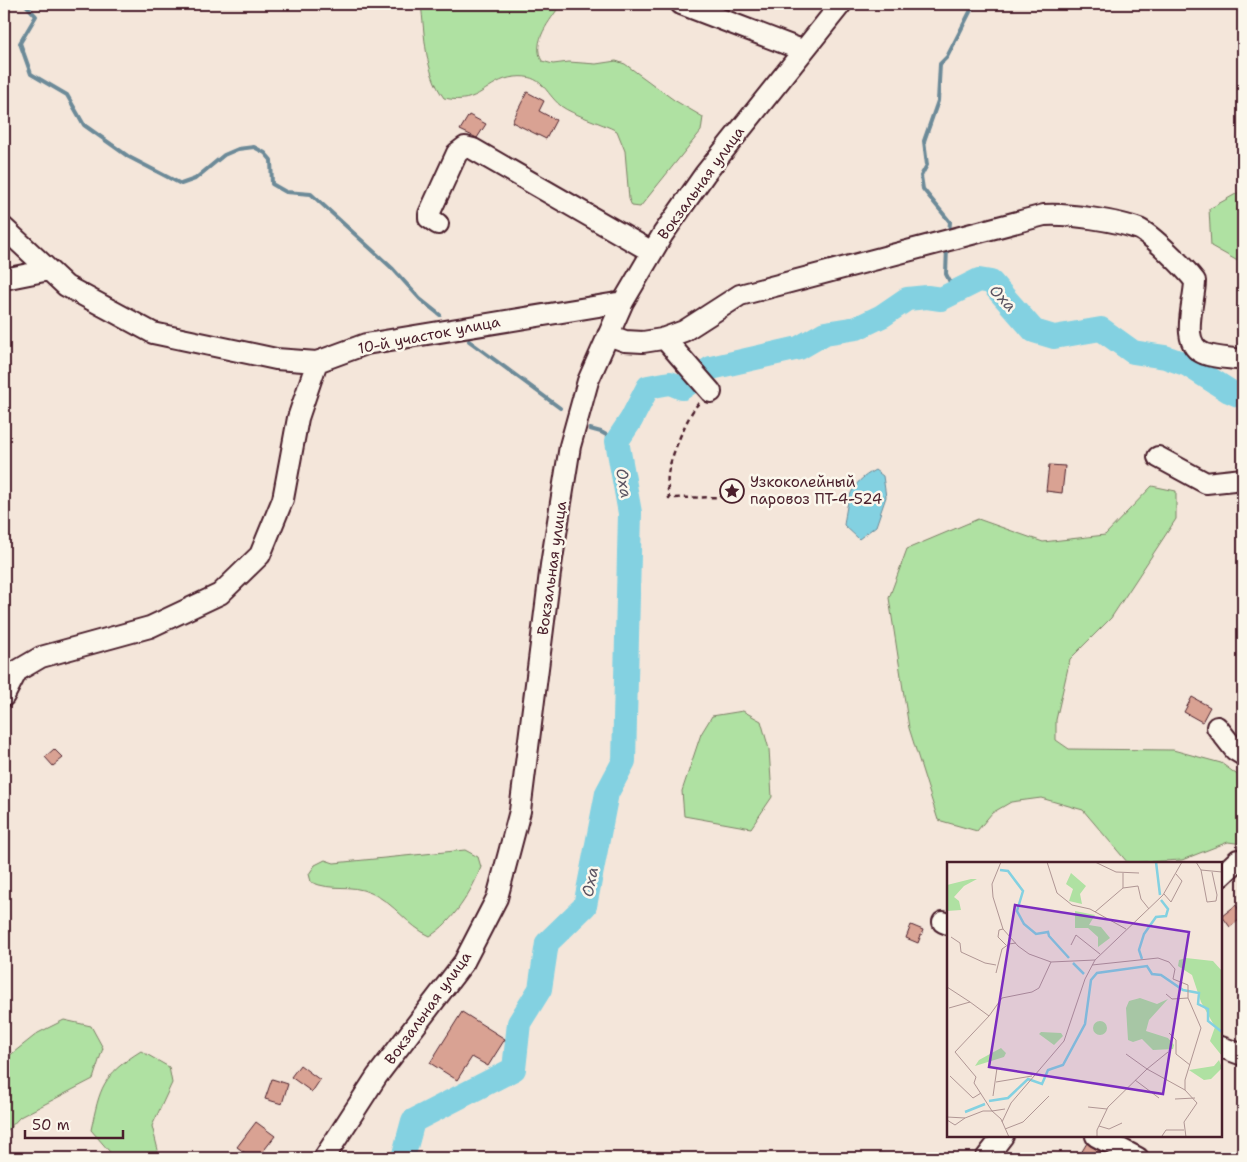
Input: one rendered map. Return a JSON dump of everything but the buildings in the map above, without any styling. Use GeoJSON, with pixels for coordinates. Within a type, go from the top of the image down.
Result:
{"type":"FeatureCollection","features":[{"type":"Feature","properties":{"kind":"street"},"geometry":{"type":"LineString","coordinates":[[681,4],[802,50]]}},
{"type":"Feature","properties":{"kind":"street","name":"Вокзальная улица"},"geometry":{"type":"LineString","coordinates":[[324,1158],[377,1076],[464,962],[498,898],[520,811],[551,565],[570,446],[588,382],[608,335],[623,302],[652,252],[705,174],[802,50],[841,4]]}},
{"type":"Feature","properties":{"kind":"street"},"geometry":{"type":"LineString","coordinates":[[438,224],[429,218],[429,214],[457,153],[465,147],[473,149],[652,252]]}},
{"type":"Feature","properties":{"kind":"street"},"geometry":{"type":"LineString","coordinates":[[608,335],[626,341],[643,342],[664,338],[684,331],[740,295],[1044,215],[1059,213],[1114,222],[1140,230],[1188,271],[1195,281],[1189,337],[1192,347],[1204,354],[1243,360]]}},
{"type":"Feature","properties":{"kind":"street","name":"10-й участок улица"},"geometry":{"type":"LineString","coordinates":[[4,228],[66,286],[153,333],[276,359],[317,362],[366,344],[623,302]]}},
{"type":"Feature","properties":{"kind":"street"},"geometry":{"type":"LineString","coordinates":[[4,279],[49,270]]}},
{"type":"Feature","properties":{"kind":"street"},"geometry":{"type":"LineString","coordinates":[[664,338],[709,389]]}},
{"type":"Feature","properties":{"kind":"street"},"geometry":{"type":"LineString","coordinates":[[4,696],[17,670],[41,657],[150,627],[220,594],[260,555],[283,499],[298,418],[317,362]]}},
{"type":"Feature","properties":{"kind":"street"},"geometry":{"type":"LineString","coordinates":[[1158,457],[1206,483],[1243,479]]}},
{"type":"Feature","properties":{"kind":"street"},"geometry":{"type":"LineString","coordinates":[[1217,727],[1235,750],[1243,754]]}},
{"type":"Feature","properties":{"kind":"street"},"geometry":{"type":"LineString","coordinates":[[1222,875],[1238,860]]}},
{"type":"Feature","properties":{"kind":"street"},"geometry":{"type":"LineString","coordinates":[[1222,1047],[1243,1055]]}},
{"type":"Feature","properties":{"kind":"street"},"geometry":{"type":"LineString","coordinates":[[986,1158],[1002,1137]]}},
{"type":"Feature","properties":{"kind":"street"},"geometry":{"type":"LineString","coordinates":[[1098,1137],[1138,1158]]}},
{"type":"Feature","properties":{"kind":"path"},"geometry":{"type":"LineString","coordinates":[[709,389],[695,406],[681,438],[668,475],[669,498],[723,497]]}},
{"type":"Feature","properties":{"kind":"green space"},"geometry":{"type":"Polygon","coordinates":[[[421,4],[561,4],[547,24],[540,39],[539,54],[542,61],[553,64],[569,62],[596,64],[616,61],[625,64],[674,100],[703,117],[701,131],[640,207],[632,206],[629,199],[625,151],[617,131],[561,106],[542,85],[532,78],[515,77],[505,79],[466,99],[444,98],[437,87],[429,65],[421,4]]]}},
{"type":"Feature","properties":{"kind":"green space"},"geometry":{"type":"Polygon","coordinates":[[[1243,190],[1243,264],[1211,246],[1209,209],[1243,190]]]}},
{"type":"Feature","properties":{"kind":"green space"},"geometry":{"type":"Polygon","coordinates":[[[1152,486],[1176,491],[1176,519],[1111,618],[1070,659],[1056,720],[1056,740],[1069,749],[1173,750],[1221,763],[1243,779],[1243,844],[1228,842],[1182,860],[1127,862],[1083,810],[1041,798],[1011,802],[992,813],[977,831],[938,820],[909,728],[889,598],[907,549],[978,519],[1043,542],[1105,535],[1152,486]]]}},
{"type":"Feature","properties":{"kind":"green space"},"geometry":{"type":"Polygon","coordinates":[[[743,711],[761,721],[769,749],[772,797],[751,828],[684,816],[682,791],[701,734],[712,716],[743,711]]]}},
{"type":"Feature","properties":{"kind":"green space"},"geometry":{"type":"Polygon","coordinates":[[[465,850],[478,857],[481,867],[461,905],[446,923],[430,936],[414,926],[379,897],[355,888],[319,885],[311,882],[309,874],[315,865],[325,860],[334,863],[465,850]]]}},
{"type":"Feature","properties":{"kind":"green space"},"geometry":{"type":"Polygon","coordinates":[[[64,1020],[91,1026],[103,1048],[93,1079],[20,1117],[4,1134],[4,1060],[38,1033],[64,1020]]]}},
{"type":"Feature","properties":{"kind":"green space"},"geometry":{"type":"Polygon","coordinates":[[[141,1051],[169,1067],[172,1083],[152,1126],[158,1150],[154,1158],[115,1158],[91,1130],[97,1103],[110,1075],[141,1051]]]}},
{"type":"Feature","properties":{"kind":"water"},"geometry":{"type":"Polygon","coordinates":[[[875,470],[883,476],[886,497],[876,526],[859,539],[844,525],[847,507],[855,486],[866,475],[875,470]]]}},
{"type":"Feature","properties":{"kind":"waterway"},"geometry":{"type":"LineString","coordinates":[[25,4],[36,16],[20,43],[31,74],[67,95],[84,125],[129,157],[181,184],[195,179],[224,155],[238,149],[254,147],[265,153],[271,160],[272,184],[286,192],[311,194],[393,269],[420,299],[440,315]]}},
{"type":"Feature","properties":{"kind":"waterway"},"geometry":{"type":"LineString","coordinates":[[949,233],[950,222],[923,189],[921,176],[927,165],[924,141],[938,101],[940,64],[947,57],[974,4]]}},
{"type":"Feature","properties":{"kind":"waterway"},"geometry":{"type":"LineString","coordinates":[[947,247],[946,274],[955,292]]}},
{"type":"Feature","properties":{"kind":"waterway","name":"Оха"},"geometry":{"type":"LineString","coordinates":[[403,1158],[413,1121],[514,1069],[519,1023],[540,989],[547,943],[585,906],[607,793],[624,761],[630,513],[617,441],[631,420],[648,387],[670,383],[682,388],[711,368],[799,348],[825,333],[857,328],[882,316],[907,299],[927,297],[941,299],[979,280],[991,282],[1034,331],[1054,337],[1101,329],[1133,352],[1165,357],[1188,365],[1229,391],[1243,397]]}},
{"type":"Feature","properties":{"kind":"waterway"},"geometry":{"type":"LineString","coordinates":[[469,341],[560,408]]}},
{"type":"Feature","properties":{"kind":"waterway"},"geometry":{"type":"LineString","coordinates":[[590,429],[601,432],[617,441]]}},
{"type":"Feature","properties":{"kind":"place","name":"Узкоколейный паровоз ПТ-4-524"},"geometry":{"type":"Point","coordinates":[732,491]}}]}
